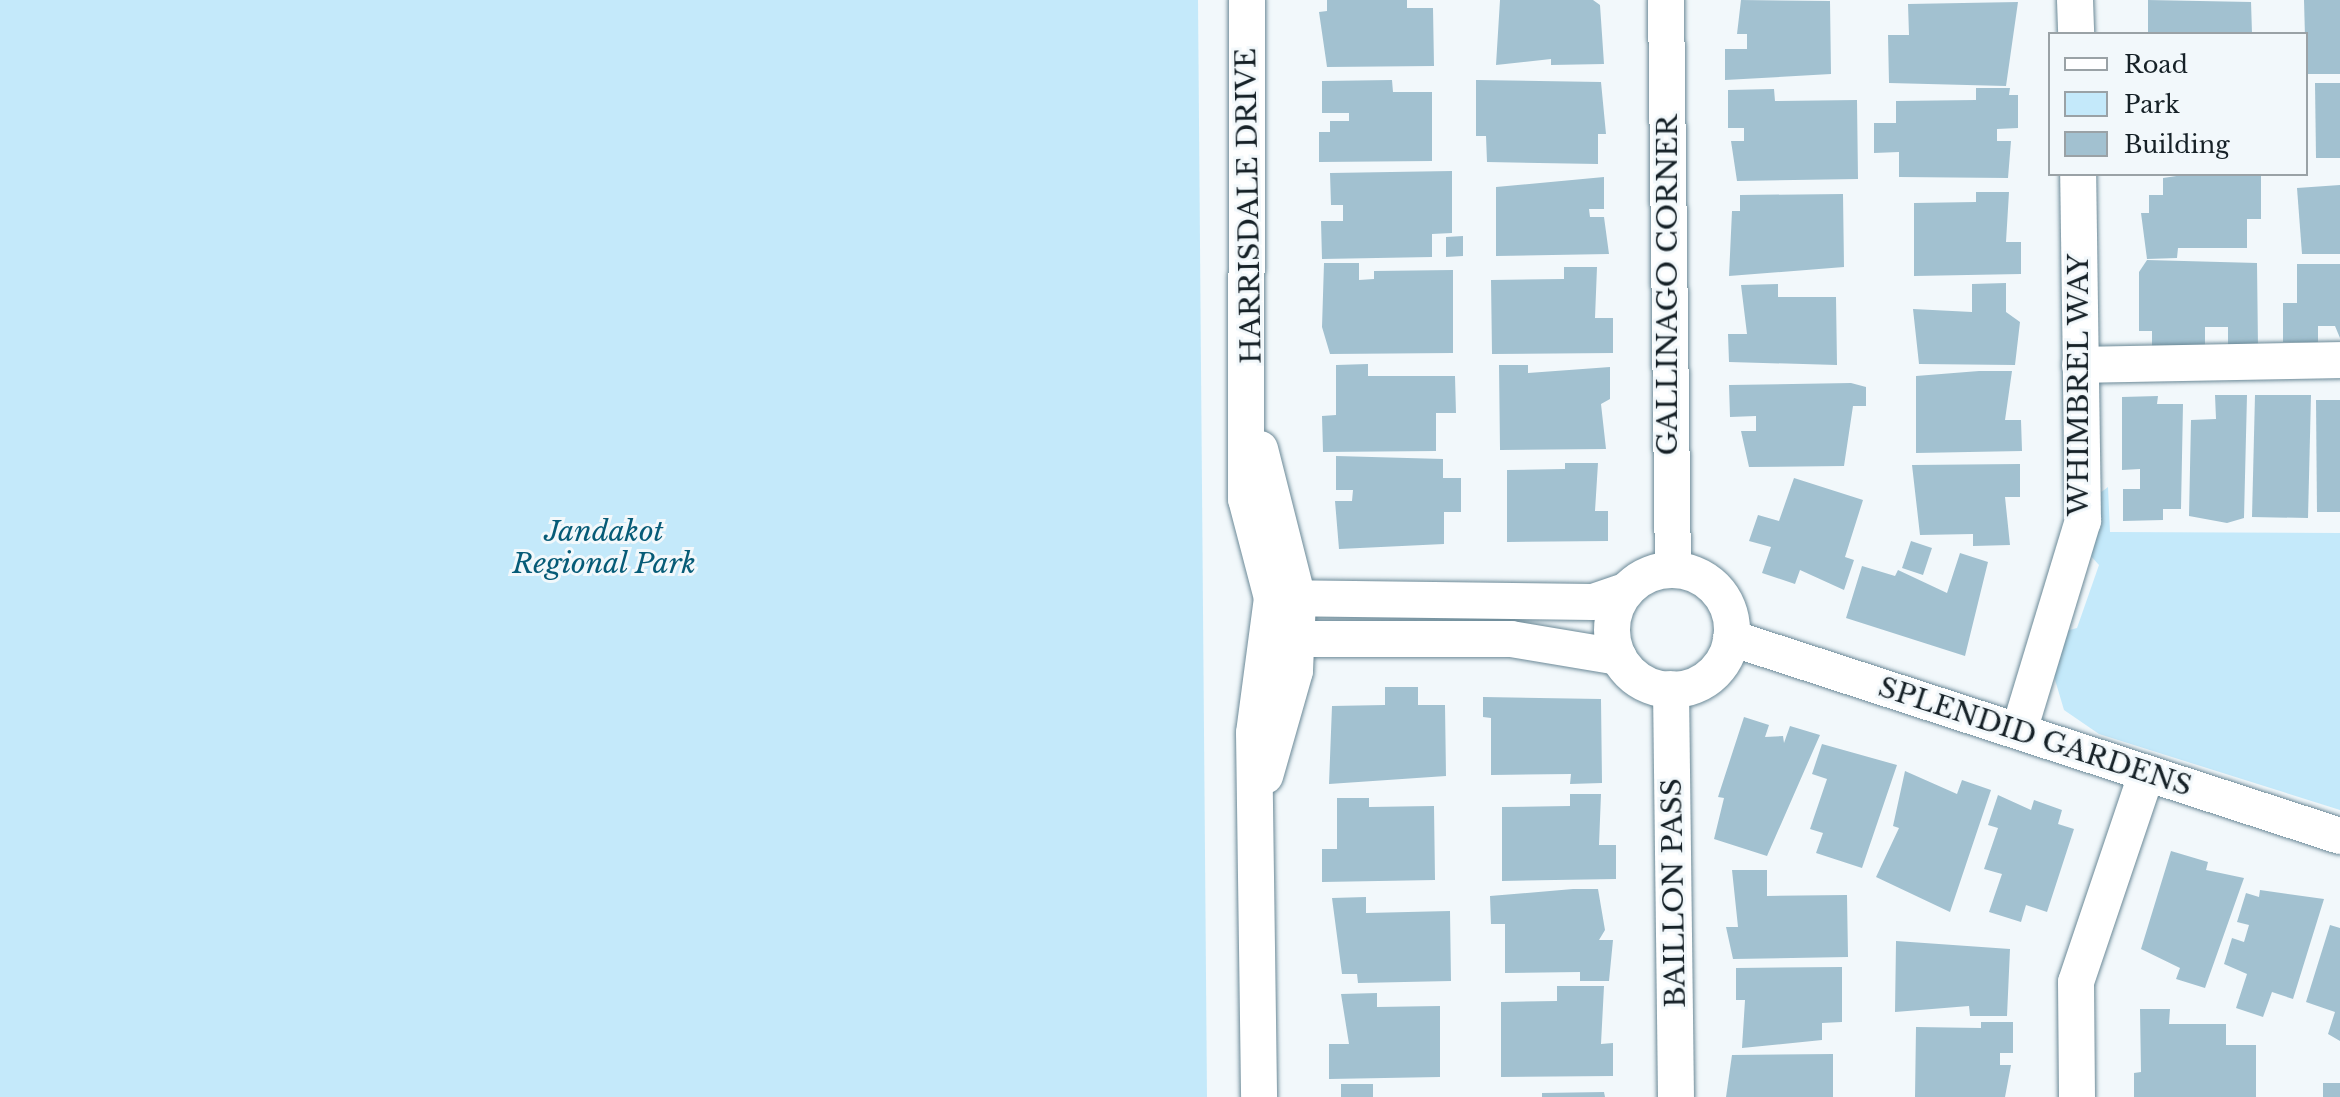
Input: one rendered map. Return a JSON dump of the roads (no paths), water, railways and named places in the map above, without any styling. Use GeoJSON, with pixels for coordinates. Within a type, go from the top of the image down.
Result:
{"type":"FeatureCollection","features":[{"type":"Feature","properties":{"kind":"street","name":"HARRISDALE DRIVE"},"geometry":{"type":"LineString","coordinates":[[1247,0],[1251,412],[1246,499],[1285,599],[1284,640],[1289,699],[1256,805],[1259,1097]]}},
{"type":"Feature","properties":{"kind":"street","name":"GALLINAGO CORNER"},"geometry":{"type":"LineString","coordinates":[[1666,0],[1673,569]]}},
{"type":"Feature","properties":{"kind":"street"},"geometry":{"type":"LineString","coordinates":[[2075,0],[2076,32]]}},
{"type":"Feature","properties":{"kind":"street","name":"WHIMBREL WAY"},"geometry":{"type":"LineString","coordinates":[[2019,731],[2083,521],[2078,176]]}},
{"type":"Feature","properties":{"kind":"street"},"geometry":{"type":"LineString","coordinates":[[2080,365],[2340,360]]}},
{"type":"Feature","properties":{"kind":"street"},"geometry":{"type":"LineString","coordinates":[[1285,599],[1593,602],[1673,569],[1719,592],[1731,638],[1707,678],[1671,689],[1637,680],[1618,657],[1612,623],[1625,591]]}},
{"type":"Feature","properties":{"kind":"street","name":"SPLENDID GARDENS"},"geometry":{"type":"LineString","coordinates":[[1731,638],[2340,836]]}},
{"type":"Feature","properties":{"kind":"street"},"geometry":{"type":"LineString","coordinates":[[1284,640],[1511,639],[1618,657]]}},
{"type":"Feature","properties":{"kind":"street","name":"BAILLON PASS"},"geometry":{"type":"LineString","coordinates":[[1671,689],[1676,1097]]}},
{"type":"Feature","properties":{"kind":"street"},"geometry":{"type":"LineString","coordinates":[[2077,1097],[2076,982],[2146,775]]}},
{"type":"Feature","properties":{"kind":"park label","name":"Jandakot Regional Park"},"geometry":{"type":"Point","coordinates":[604,548]}}]}
